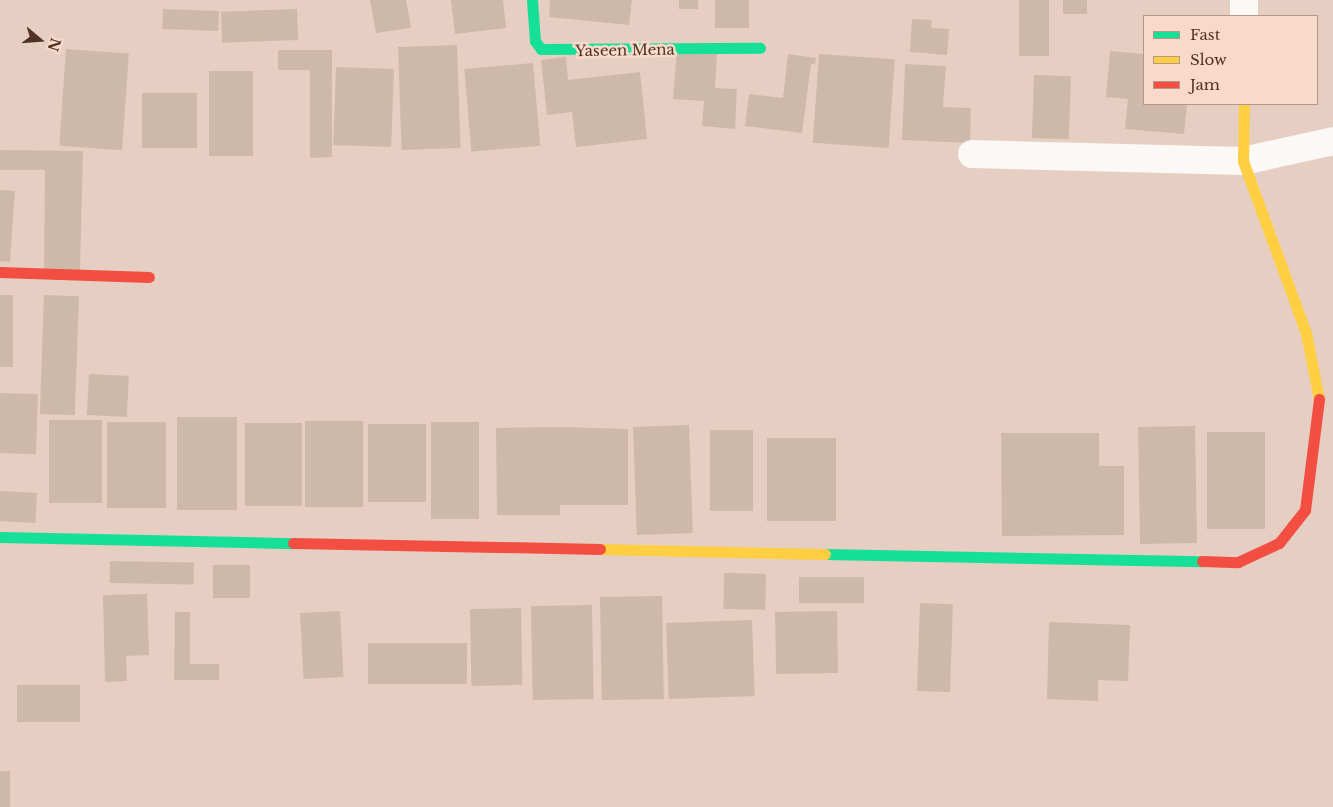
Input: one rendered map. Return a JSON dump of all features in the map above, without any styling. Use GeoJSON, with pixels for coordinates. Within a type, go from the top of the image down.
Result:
{"type":"FeatureCollection","features":[{"type":"Feature","properties":{"kind":"street","name":"Yaseen Mena"},"geometry":{"type":"LineString","coordinates":[[532,0],[535,41],[541,49],[760,48]]}},
{"type":"Feature","properties":{"kind":"street"},"geometry":{"type":"LineString","coordinates":[[1244,0],[1244,15]]}},
{"type":"Feature","properties":{"kind":"street"},"geometry":{"type":"LineString","coordinates":[[0,537],[1238,562],[1278,543],[1305,510],[1320,405],[1306,334],[1244,161],[1244,105]]}},
{"type":"Feature","properties":{"kind":"street"},"geometry":{"type":"LineString","coordinates":[[972,154],[1244,161],[1333,141]]}},
{"type":"Feature","properties":{"kind":"street"},"geometry":{"type":"LineString","coordinates":[[0,272],[148,277]]}},
{"type":"Feature","properties":{"kind":"building"},"geometry":{"type":"Polygon","coordinates":[[[370,0],[406,0],[411,28],[376,33],[370,0]]]}},
{"type":"Feature","properties":{"kind":"building"},"geometry":{"type":"Polygon","coordinates":[[[451,0],[503,0],[506,28],[455,34],[451,0]]]}},
{"type":"Feature","properties":{"kind":"building"},"geometry":{"type":"Polygon","coordinates":[[[550,0],[632,0],[629,25],[549,17],[550,0]]]}},
{"type":"Feature","properties":{"kind":"building"},"geometry":{"type":"Polygon","coordinates":[[[679,0],[698,0],[698,9],[679,9],[679,0]]]}},
{"type":"Feature","properties":{"kind":"building"},"geometry":{"type":"Polygon","coordinates":[[[715,0],[749,0],[749,28],[715,28],[715,0]]]}},
{"type":"Feature","properties":{"kind":"building"},"geometry":{"type":"Polygon","coordinates":[[[1019,0],[1049,0],[1049,56],[1019,56],[1019,0]]]}},
{"type":"Feature","properties":{"kind":"building"},"geometry":{"type":"Polygon","coordinates":[[[1063,0],[1087,0],[1087,14],[1063,14],[1063,0]]]}},
{"type":"Feature","properties":{"kind":"building"},"geometry":{"type":"Polygon","coordinates":[[[163,9],[219,11],[218,31],[162,29],[163,9]]]}},
{"type":"Feature","properties":{"kind":"building"},"geometry":{"type":"Polygon","coordinates":[[[297,9],[298,40],[222,43],[221,12],[297,9]]]}},
{"type":"Feature","properties":{"kind":"building"},"geometry":{"type":"Polygon","coordinates":[[[912,19],[932,20],[931,28],[949,29],[947,55],[910,52],[912,19]]]}},
{"type":"Feature","properties":{"kind":"building"},"geometry":{"type":"Polygon","coordinates":[[[457,45],[461,148],[402,150],[398,47],[457,45]]]}},
{"type":"Feature","properties":{"kind":"building"},"geometry":{"type":"Polygon","coordinates":[[[66,49],[129,53],[122,150],[59,146],[66,49]]]}},
{"type":"Feature","properties":{"kind":"building"},"geometry":{"type":"Polygon","coordinates":[[[278,50],[332,50],[332,157],[310,158],[310,70],[278,70],[278,50]]]}},
{"type":"Feature","properties":{"kind":"building"},"geometry":{"type":"Polygon","coordinates":[[[677,50],[717,53],[715,88],[737,89],[735,129],[702,126],[704,101],[673,99],[677,50]]]}},
{"type":"Feature","properties":{"kind":"building"},"geometry":{"type":"Polygon","coordinates":[[[1110,51],[1143,54],[1143,105],[1187,105],[1184,134],[1125,129],[1128,99],[1106,97],[1110,51]]]}},
{"type":"Feature","properties":{"kind":"building"},"geometry":{"type":"Polygon","coordinates":[[[788,54],[816,58],[815,64],[811,64],[802,133],[745,126],[749,94],[783,98],[788,54]]]}},
{"type":"Feature","properties":{"kind":"building"},"geometry":{"type":"Polygon","coordinates":[[[819,54],[895,59],[889,148],[813,143],[819,54]]]}},
{"type":"Feature","properties":{"kind":"building"},"geometry":{"type":"Polygon","coordinates":[[[566,57],[568,80],[640,72],[647,139],[576,147],[572,112],[547,115],[541,60],[566,57]]]}},
{"type":"Feature","properties":{"kind":"building"},"geometry":{"type":"Polygon","coordinates":[[[533,63],[540,146],[471,152],[464,69],[533,63]]]}},
{"type":"Feature","properties":{"kind":"building"},"geometry":{"type":"Polygon","coordinates":[[[905,64],[946,66],[943,107],[971,108],[970,143],[902,140],[905,64]]]}},
{"type":"Feature","properties":{"kind":"building"},"geometry":{"type":"Polygon","coordinates":[[[336,67],[394,69],[391,147],[333,145],[336,67]]]}},
{"type":"Feature","properties":{"kind":"building"},"geometry":{"type":"Polygon","coordinates":[[[209,71],[253,71],[253,156],[209,156],[209,71]]]}},
{"type":"Feature","properties":{"kind":"building"},"geometry":{"type":"Polygon","coordinates":[[[1034,75],[1071,76],[1069,139],[1032,138],[1034,75]]]}},
{"type":"Feature","properties":{"kind":"building"},"geometry":{"type":"Polygon","coordinates":[[[142,93],[197,93],[197,148],[142,148],[142,93]]]}},
{"type":"Feature","properties":{"kind":"building"},"geometry":{"type":"Polygon","coordinates":[[[0,150],[83,151],[80,270],[44,270],[45,170],[0,170],[0,150]]]}},
{"type":"Feature","properties":{"kind":"building"},"geometry":{"type":"Polygon","coordinates":[[[0,190],[15,191],[10,262],[0,261],[0,190]]]}},
{"type":"Feature","properties":{"kind":"building"},"geometry":{"type":"Polygon","coordinates":[[[0,295],[13,295],[13,367],[0,367],[0,295]]]}},
{"type":"Feature","properties":{"kind":"building"},"geometry":{"type":"Polygon","coordinates":[[[44,295],[79,296],[75,415],[40,414],[44,295]]]}},
{"type":"Feature","properties":{"kind":"building"},"geometry":{"type":"Polygon","coordinates":[[[89,374],[129,376],[127,417],[87,415],[89,374]]]}},
{"type":"Feature","properties":{"kind":"building"},"geometry":{"type":"Polygon","coordinates":[[[0,393],[38,394],[36,454],[0,453],[0,393]]]}},
{"type":"Feature","properties":{"kind":"building"},"geometry":{"type":"Polygon","coordinates":[[[177,417],[237,417],[237,510],[177,510],[177,417]]]}},
{"type":"Feature","properties":{"kind":"building"},"geometry":{"type":"Polygon","coordinates":[[[49,420],[102,420],[102,503],[49,503],[49,420]]]}},
{"type":"Feature","properties":{"kind":"building"},"geometry":{"type":"Polygon","coordinates":[[[305,421],[363,421],[363,507],[305,507],[305,421]]]}},
{"type":"Feature","properties":{"kind":"building"},"geometry":{"type":"Polygon","coordinates":[[[107,422],[166,422],[166,508],[107,508],[107,422]]]}},
{"type":"Feature","properties":{"kind":"building"},"geometry":{"type":"Polygon","coordinates":[[[431,422],[479,422],[479,519],[431,519],[431,422]]]}},
{"type":"Feature","properties":{"kind":"building"},"geometry":{"type":"Polygon","coordinates":[[[245,423],[302,423],[302,506],[245,506],[245,423]]]}},
{"type":"Feature","properties":{"kind":"building"},"geometry":{"type":"Polygon","coordinates":[[[368,424],[426,424],[426,502],[368,502],[368,424]]]}},
{"type":"Feature","properties":{"kind":"building"},"geometry":{"type":"Polygon","coordinates":[[[689,425],[693,533],[637,535],[633,427],[689,425]]]}},
{"type":"Feature","properties":{"kind":"building"},"geometry":{"type":"Polygon","coordinates":[[[1195,426],[1197,543],[1140,544],[1138,427],[1195,426]]]}},
{"type":"Feature","properties":{"kind":"building"},"geometry":{"type":"Polygon","coordinates":[[[496,428],[628,429],[628,505],[560,505],[560,515],[497,515],[496,428]]]}},
{"type":"Feature","properties":{"kind":"building"},"geometry":{"type":"Polygon","coordinates":[[[710,430],[753,430],[753,511],[710,511],[710,430]]]}},
{"type":"Feature","properties":{"kind":"building"},"geometry":{"type":"Polygon","coordinates":[[[1207,432],[1265,432],[1265,529],[1207,529],[1207,432]]]}},
{"type":"Feature","properties":{"kind":"building"},"geometry":{"type":"Polygon","coordinates":[[[1001,433],[1099,433],[1099,466],[1124,466],[1124,535],[1002,536],[1001,433]]]}},
{"type":"Feature","properties":{"kind":"building"},"geometry":{"type":"Polygon","coordinates":[[[767,438],[836,438],[836,521],[767,521],[767,438]]]}},
{"type":"Feature","properties":{"kind":"building"},"geometry":{"type":"Polygon","coordinates":[[[0,491],[37,493],[35,523],[0,521],[0,491]]]}},
{"type":"Feature","properties":{"kind":"building"},"geometry":{"type":"Polygon","coordinates":[[[110,561],[194,562],[194,584],[110,583],[110,561]]]}},
{"type":"Feature","properties":{"kind":"building"},"geometry":{"type":"Polygon","coordinates":[[[213,565],[250,565],[250,598],[213,598],[213,565]]]}},
{"type":"Feature","properties":{"kind":"building"},"geometry":{"type":"Polygon","coordinates":[[[724,573],[766,574],[765,610],[723,609],[724,573]]]}},
{"type":"Feature","properties":{"kind":"building"},"geometry":{"type":"Polygon","coordinates":[[[799,577],[864,577],[864,603],[799,603],[799,577]]]}},
{"type":"Feature","properties":{"kind":"building"},"geometry":{"type":"Polygon","coordinates":[[[147,594],[149,655],[126,656],[127,681],[105,682],[103,595],[147,594]]]}},
{"type":"Feature","properties":{"kind":"building"},"geometry":{"type":"Polygon","coordinates":[[[662,596],[664,699],[602,700],[600,597],[662,596]]]}},
{"type":"Feature","properties":{"kind":"building"},"geometry":{"type":"Polygon","coordinates":[[[920,603],[953,604],[950,692],[917,691],[920,603]]]}},
{"type":"Feature","properties":{"kind":"building"},"geometry":{"type":"Polygon","coordinates":[[[592,605],[594,699],[533,700],[531,606],[592,605]]]}},
{"type":"Feature","properties":{"kind":"building"},"geometry":{"type":"Polygon","coordinates":[[[521,608],[522,685],[471,686],[470,609],[521,608]]]}},
{"type":"Feature","properties":{"kind":"building"},"geometry":{"type":"Polygon","coordinates":[[[340,611],[343,677],[304,679],[300,613],[340,611]]]}},
{"type":"Feature","properties":{"kind":"building"},"geometry":{"type":"Polygon","coordinates":[[[837,611],[838,673],[776,674],[775,612],[837,611]]]}},
{"type":"Feature","properties":{"kind":"building"},"geometry":{"type":"Polygon","coordinates":[[[175,612],[190,612],[190,664],[219,664],[219,680],[174,680],[175,612]]]}},
{"type":"Feature","properties":{"kind":"building"},"geometry":{"type":"Polygon","coordinates":[[[752,620],[755,696],[669,699],[666,623],[752,620]]]}},
{"type":"Feature","properties":{"kind":"building"},"geometry":{"type":"Polygon","coordinates":[[[1049,622],[1130,625],[1128,681],[1098,680],[1098,701],[1047,699],[1049,622]]]}},
{"type":"Feature","properties":{"kind":"building"},"geometry":{"type":"Polygon","coordinates":[[[368,643],[467,643],[467,684],[368,684],[368,643]]]}},
{"type":"Feature","properties":{"kind":"building"},"geometry":{"type":"Polygon","coordinates":[[[17,685],[80,685],[80,722],[17,722],[17,685]]]}},
{"type":"Feature","properties":{"kind":"building"},"geometry":{"type":"Polygon","coordinates":[[[0,771],[10,771],[10,807],[0,807],[0,771]]]}},
{"type":"Feature","properties":{"kind":"traffic: fast"},"geometry":{"type":"LineString","coordinates":[[532,0],[535,41],[541,49],[760,48]]}},
{"type":"Feature","properties":{"kind":"traffic: fast"},"geometry":{"type":"LineString","coordinates":[[0,537],[293,543]]}},
{"type":"Feature","properties":{"kind":"traffic: fast"},"geometry":{"type":"LineString","coordinates":[[825,554],[1202,561]]}},
{"type":"Feature","properties":{"kind":"traffic: slow"},"geometry":{"type":"LineString","coordinates":[[1244,105],[1243,161],[1306,333],[1319,399]]}},
{"type":"Feature","properties":{"kind":"traffic: slow"},"geometry":{"type":"LineString","coordinates":[[600,549],[825,554]]}},
{"type":"Feature","properties":{"kind":"traffic: jam"},"geometry":{"type":"LineString","coordinates":[[0,272],[149,277]]}},
{"type":"Feature","properties":{"kind":"traffic: jam"},"geometry":{"type":"LineString","coordinates":[[1202,561],[1238,562],[1279,543],[1305,510],[1319,399]]}},
{"type":"Feature","properties":{"kind":"traffic: jam"},"geometry":{"type":"LineString","coordinates":[[293,543],[600,549]]}}]}
